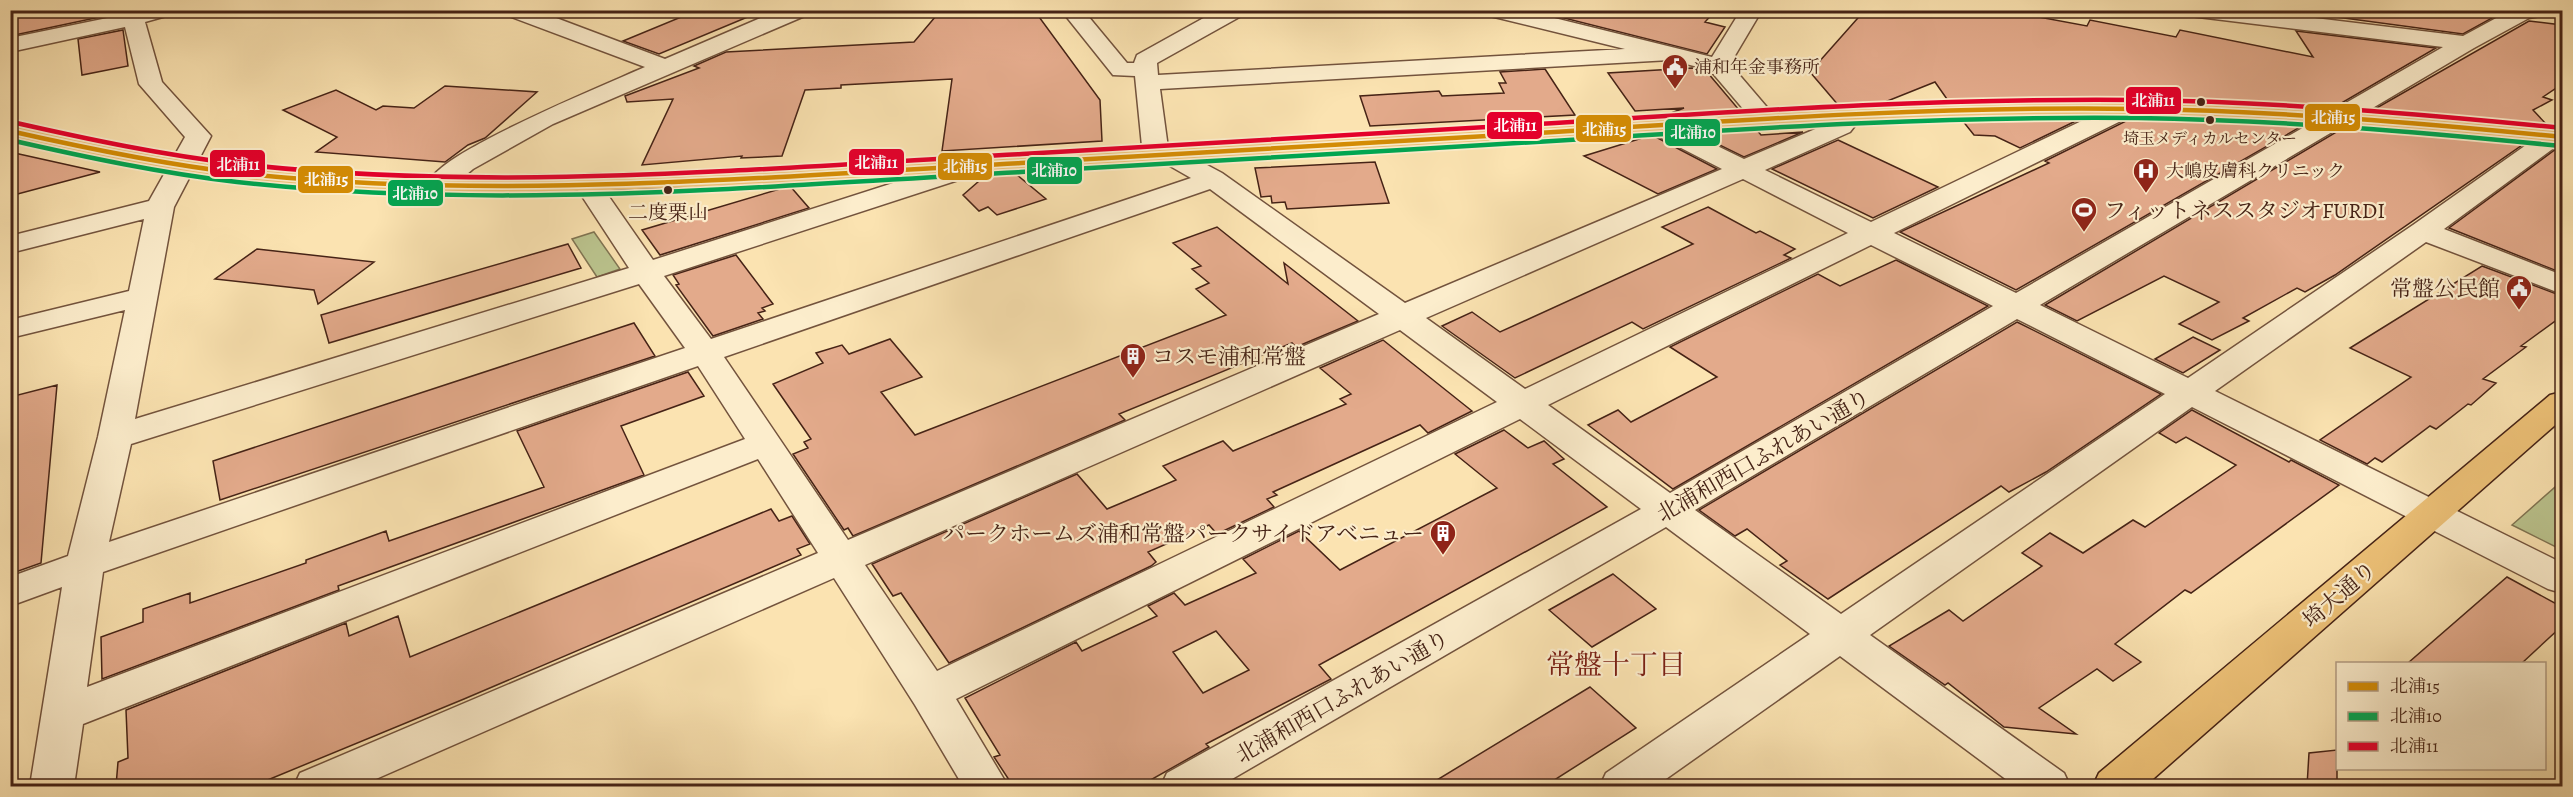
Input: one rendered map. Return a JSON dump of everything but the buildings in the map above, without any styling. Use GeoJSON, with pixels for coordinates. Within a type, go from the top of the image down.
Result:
{"type":"FeatureCollection","features":[{"type":"Feature","properties":{"kind":"highway"},"geometry":{"type":"LineString","coordinates":[[10,131],[94,153],[182,166],[345,182],[438,185],[587,184],[1163,155],[1766,119],[2014,109],[2126,109],[2341,118],[2467,126],[2559,136]]}},
{"type":"Feature","properties":{"kind":"highway","name":"埼大通り"},"geometry":{"type":"LineString","coordinates":[[2115,786],[2562,402]]}},
{"type":"Feature","properties":{"kind":"street"},"geometry":{"type":"LineString","coordinates":[[10,45],[132,15],[162,10]]}},
{"type":"Feature","properties":{"kind":"street"},"geometry":{"type":"LineString","coordinates":[[514,10],[665,67]]}},
{"type":"Feature","properties":{"kind":"street"},"geometry":{"type":"LineString","coordinates":[[438,185],[464,163],[544,119],[799,10]]}},
{"type":"Feature","properties":{"kind":"street"},"geometry":{"type":"LineString","coordinates":[[1071,10],[1121,70],[1147,76],[1672,53]]}},
{"type":"Feature","properties":{"kind":"street"},"geometry":{"type":"LineString","coordinates":[[1236,10],[1145,60],[1163,155],[1213,179],[2048,786]]}},
{"type":"Feature","properties":{"kind":"street"},"geometry":{"type":"LineString","coordinates":[[1494,10],[1718,64],[1766,119]]}},
{"type":"Feature","properties":{"kind":"street"},"geometry":{"type":"LineString","coordinates":[[1718,64],[1752,10]]}},
{"type":"Feature","properties":{"kind":"street"},"geometry":{"type":"LineString","coordinates":[[2190,10],[2466,44]]}},
{"type":"Feature","properties":{"kind":"street"},"geometry":{"type":"LineString","coordinates":[[2349,10],[2363,30]]}},
{"type":"Feature","properties":{"kind":"street","name":"北浦和西口ふれあい通り"},"geometry":{"type":"LineString","coordinates":[[1183,786],[1668,510],[2466,44],[2523,13],[2539,10]]}},
{"type":"Feature","properties":{"kind":"street"},"geometry":{"type":"LineString","coordinates":[[2544,10],[2562,12]]}},
{"type":"Feature","properties":{"kind":"street"},"geometry":{"type":"LineString","coordinates":[[52,786],[85,564],[115,437],[160,207],[198,136],[151,84],[132,15]]}},
{"type":"Feature","properties":{"kind":"street"},"geometry":{"type":"LineString","coordinates":[[930,693],[2126,109]]}},
{"type":"Feature","properties":{"kind":"street"},"geometry":{"type":"LineString","coordinates":[[316,786],[1744,170],[1841,127],[1845,123],[1841,116]]}},
{"type":"Feature","properties":{"kind":"street"},"geometry":{"type":"LineString","coordinates":[[1655,125],[2562,579]]}},
{"type":"Feature","properties":{"kind":"street"},"geometry":{"type":"LineString","coordinates":[[1622,786],[2559,136]]}},
{"type":"Feature","properties":{"kind":"street"},"geometry":{"type":"LineString","coordinates":[[115,437],[646,272],[977,165]]}},
{"type":"Feature","properties":{"kind":"street"},"geometry":{"type":"LineString","coordinates":[[10,592],[85,564],[1213,179]]}},
{"type":"Feature","properties":{"kind":"street"},"geometry":{"type":"LineString","coordinates":[[587,184],[646,272],[705,353],[930,693],[986,786]]}},
{"type":"Feature","properties":{"kind":"street"},"geometry":{"type":"LineString","coordinates":[[10,245],[160,207]]}},
{"type":"Feature","properties":{"kind":"street"},"geometry":{"type":"LineString","coordinates":[[2423,231],[2562,285]]}},
{"type":"Feature","properties":{"kind":"street"},"geometry":{"type":"LineString","coordinates":[[10,330],[143,296]]}},
{"type":"Feature","properties":{"kind":"street"},"geometry":{"type":"LineString","coordinates":[[63,714],[765,444]]}},
{"type":"Feature","properties":{"kind":"green space"},"geometry":{"type":"Polygon","coordinates":[[[594,232],[620,269],[597,277],[572,239],[594,232]]]}},
{"type":"Feature","properties":{"kind":"green space"},"geometry":{"type":"Polygon","coordinates":[[[2562,481],[2562,550],[2512,525],[2562,481]]]}},
{"type":"Feature","properties":{"kind":"transit line","name":"北浦11"},"geometry":{"type":"LineString","coordinates":[[12,122],[125,147],[239,164],[354,173],[470,176],[702,171],[1940,102],[2136,100],[2258,104],[2380,111],[2562,128]]}},
{"type":"Feature","properties":{"kind":"transit line","name":"北浦15"},"geometry":{"type":"LineString","coordinates":[[10,131],[123,156],[238,173],[353,182],[469,185],[701,180],[1939,111],[2135,109],[2257,113],[2379,120],[2562,137]]}},
{"type":"Feature","properties":{"kind":"transit line","name":"北浦10"},"geometry":{"type":"LineString","coordinates":[[10,140],[123,165],[237,182],[352,191],[468,195],[700,189],[1939,120],[2135,118],[2257,122],[2379,129],[2561,146]]}},
{"type":"Feature","properties":{"kind":"place","name":"浦和年金事務所"},"geometry":{"type":"Point","coordinates":[1675,90]}},
{"type":"Feature","properties":{"kind":"place","name":"埼玉メディカルセンター"},"geometry":{"type":"Point","coordinates":[2210,120]}},
{"type":"Feature","properties":{"kind":"place","name":"二度栗山"},"geometry":{"type":"Point","coordinates":[668,190]}},
{"type":"Feature","properties":{"kind":"place","name":"大嶋皮膚科クリニック"},"geometry":{"type":"Point","coordinates":[2146,194]}},
{"type":"Feature","properties":{"kind":"place","name":"フィットネススタジオFURDI"},"geometry":{"type":"Point","coordinates":[2084,233]}},
{"type":"Feature","properties":{"kind":"place","name":"常盤公民館"},"geometry":{"type":"Point","coordinates":[2519,311]}},
{"type":"Feature","properties":{"kind":"place","name":"コスモ浦和常盤"},"geometry":{"type":"Point","coordinates":[1133,379]}},
{"type":"Feature","properties":{"kind":"place","name":"パークホームズ浦和常盤パークサイドアベニュー"},"geometry":{"type":"Point","coordinates":[1443,556]}},
{"type":"Feature","properties":{"kind":"district","name":"常盤十丁目"},"geometry":{"type":"Point","coordinates":[1616,664]}}]}
